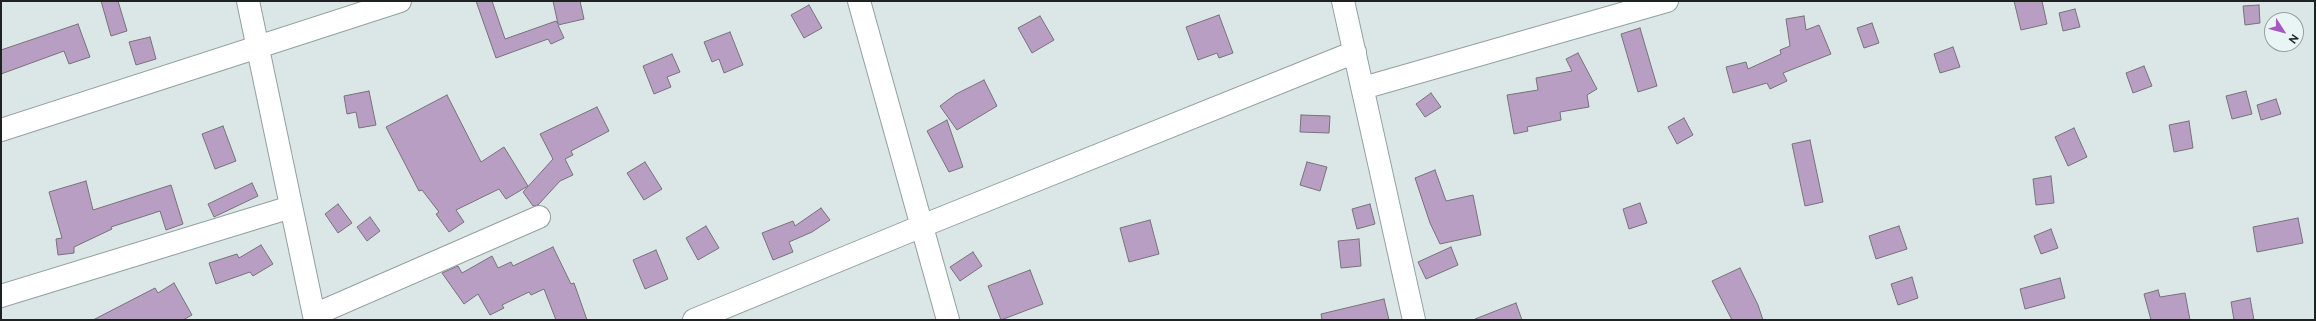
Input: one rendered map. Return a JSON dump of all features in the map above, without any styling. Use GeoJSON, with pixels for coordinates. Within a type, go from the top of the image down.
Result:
{"type":"FeatureCollection","features":[{"type":"Feature","properties":{"kind":"street"},"geometry":{"type":"LineString","coordinates":[[248,1],[315,318],[539,217]]}},
{"type":"Feature","properties":{"kind":"street"},"geometry":{"type":"LineString","coordinates":[[1,130],[400,1]]}},
{"type":"Feature","properties":{"kind":"street"},"geometry":{"type":"LineString","coordinates":[[859,1],[948,320]]}},
{"type":"Feature","properties":{"kind":"street"},"geometry":{"type":"LineString","coordinates":[[1343,1],[1414,320]]}},
{"type":"Feature","properties":{"kind":"street"},"geometry":{"type":"LineString","coordinates":[[1363,88],[1667,1]]}},
{"type":"Feature","properties":{"kind":"street"},"geometry":{"type":"LineString","coordinates":[[694,320],[922,226],[1355,52]]}},
{"type":"Feature","properties":{"kind":"street"},"geometry":{"type":"LineString","coordinates":[[1,296],[291,207]]}},
{"type":"Feature","properties":{"kind":"building"},"geometry":{"type":"Polygon","coordinates":[[[101,1],[118,1],[127,31],[111,36],[101,1]]]}},
{"type":"Feature","properties":{"kind":"building"},"geometry":{"type":"Polygon","coordinates":[[[476,1],[492,1],[505,39],[556,21],[558,24],[553,1],[580,1],[584,19],[558,25],[564,38],[551,44],[548,39],[496,58],[476,1]]]}},
{"type":"Feature","properties":{"kind":"building"},"geometry":{"type":"Polygon","coordinates":[[[2014,1],[2042,1],[2047,24],[2021,30],[2014,1]]]}},
{"type":"Feature","properties":{"kind":"building"},"geometry":{"type":"Polygon","coordinates":[[[809,5],[822,28],[804,38],[791,15],[809,5]]]}},
{"type":"Feature","properties":{"kind":"building"},"geometry":{"type":"Polygon","coordinates":[[[2259,5],[2260,23],[2245,25],[2243,6],[2259,5]]]}},
{"type":"Feature","properties":{"kind":"building"},"geometry":{"type":"Polygon","coordinates":[[[2075,9],[2080,27],[2063,31],[2059,13],[2075,9]]]}},
{"type":"Feature","properties":{"kind":"building"},"geometry":{"type":"Polygon","coordinates":[[[1219,15],[1233,53],[1219,58],[1217,53],[1198,60],[1186,27],[1219,15]]]}},
{"type":"Feature","properties":{"kind":"building"},"geometry":{"type":"Polygon","coordinates":[[[1040,16],[1054,40],[1032,53],[1018,28],[1040,16]]]}},
{"type":"Feature","properties":{"kind":"building"},"geometry":{"type":"Polygon","coordinates":[[[1804,16],[1806,30],[1819,25],[1831,54],[1783,73],[1787,81],[1770,89],[1767,83],[1733,93],[1726,67],[1746,62],[1748,69],[1781,54],[1780,50],[1790,46],[1786,19],[1804,16]]]}},
{"type":"Feature","properties":{"kind":"building"},"geometry":{"type":"Polygon","coordinates":[[[1872,23],[1879,43],[1864,48],[1857,28],[1872,23]]]}},
{"type":"Feature","properties":{"kind":"building"},"geometry":{"type":"Polygon","coordinates":[[[78,24],[90,57],[69,64],[64,51],[1,74],[1,50],[78,24]]]}},
{"type":"Feature","properties":{"kind":"building"},"geometry":{"type":"Polygon","coordinates":[[[1640,28],[1657,86],[1638,92],[1621,34],[1640,28]]]}},
{"type":"Feature","properties":{"kind":"building"},"geometry":{"type":"Polygon","coordinates":[[[730,32],[743,65],[724,73],[719,59],[712,62],[704,42],[730,32]]]}},
{"type":"Feature","properties":{"kind":"building"},"geometry":{"type":"Polygon","coordinates":[[[150,37],[156,59],[136,65],[129,42],[150,37]]]}},
{"type":"Feature","properties":{"kind":"building"},"geometry":{"type":"Polygon","coordinates":[[[1953,47],[1960,67],[1940,73],[1934,54],[1953,47]]]}},
{"type":"Feature","properties":{"kind":"building"},"geometry":{"type":"Polygon","coordinates":[[[1578,53],[1597,89],[1587,95],[1589,107],[1560,112],[1561,120],[1527,127],[1528,131],[1514,134],[1507,95],[1538,90],[1536,78],[1572,71],[1566,59],[1578,53]]]}},
{"type":"Feature","properties":{"kind":"building"},"geometry":{"type":"Polygon","coordinates":[[[672,54],[680,72],[667,77],[671,87],[654,94],[643,66],[672,54]]]}},
{"type":"Feature","properties":{"kind":"building"},"geometry":{"type":"Polygon","coordinates":[[[2144,66],[2152,86],[2133,93],[2126,73],[2144,66]]]}},
{"type":"Feature","properties":{"kind":"building"},"geometry":{"type":"Polygon","coordinates":[[[984,80],[997,106],[957,130],[940,106],[956,94],[984,80]]]}},
{"type":"Feature","properties":{"kind":"building"},"geometry":{"type":"Polygon","coordinates":[[[369,91],[376,125],[359,128],[356,112],[347,114],[344,96],[369,91]]]}},
{"type":"Feature","properties":{"kind":"building"},"geometry":{"type":"Polygon","coordinates":[[[2246,91],[2252,114],[2232,119],[2226,96],[2246,91]]]}},
{"type":"Feature","properties":{"kind":"building"},"geometry":{"type":"Polygon","coordinates":[[[1431,93],[1441,107],[1425,117],[1416,104],[1431,93]]]}},
{"type":"Feature","properties":{"kind":"building"},"geometry":{"type":"Polygon","coordinates":[[[447,95],[481,162],[504,147],[528,186],[506,199],[499,189],[456,210],[464,222],[449,232],[436,214],[439,212],[422,190],[419,191],[386,127],[447,95]]]}},
{"type":"Feature","properties":{"kind":"building"},"geometry":{"type":"Polygon","coordinates":[[[2276,99],[2281,114],[2261,120],[2257,105],[2276,99]]]}},
{"type":"Feature","properties":{"kind":"building"},"geometry":{"type":"Polygon","coordinates":[[[597,107],[609,131],[571,151],[573,155],[565,159],[573,175],[560,181],[538,205],[533,206],[523,192],[553,159],[540,134],[597,107]]]}},
{"type":"Feature","properties":{"kind":"building"},"geometry":{"type":"Polygon","coordinates":[[[1301,115],[1330,116],[1329,133],[1300,132],[1301,115]]]}},
{"type":"Feature","properties":{"kind":"building"},"geometry":{"type":"Polygon","coordinates":[[[1684,118],[1693,135],[1677,144],[1668,127],[1684,118]]]}},
{"type":"Feature","properties":{"kind":"building"},"geometry":{"type":"Polygon","coordinates":[[[947,120],[963,167],[949,172],[927,131],[947,120]]]}},
{"type":"Feature","properties":{"kind":"building"},"geometry":{"type":"Polygon","coordinates":[[[2189,121],[2193,148],[2174,152],[2169,125],[2189,121]]]}},
{"type":"Feature","properties":{"kind":"building"},"geometry":{"type":"Polygon","coordinates":[[[223,126],[236,161],[215,169],[202,134],[223,126]]]}},
{"type":"Feature","properties":{"kind":"building"},"geometry":{"type":"Polygon","coordinates":[[[2074,128],[2087,157],[2068,166],[2055,137],[2074,128]]]}},
{"type":"Feature","properties":{"kind":"building"},"geometry":{"type":"Polygon","coordinates":[[[1810,140],[1823,202],[1805,206],[1792,144],[1810,140]]]}},
{"type":"Feature","properties":{"kind":"building"},"geometry":{"type":"Polygon","coordinates":[[[645,162],[662,189],[644,200],[627,173],[645,162]]]}},
{"type":"Feature","properties":{"kind":"building"},"geometry":{"type":"Polygon","coordinates":[[[1307,162],[1327,167],[1320,191],[1300,185],[1307,162]]]}},
{"type":"Feature","properties":{"kind":"building"},"geometry":{"type":"Polygon","coordinates":[[[1435,170],[1446,201],[1473,195],[1481,235],[1440,244],[1430,223],[1415,178],[1435,170]]]}},
{"type":"Feature","properties":{"kind":"building"},"geometry":{"type":"Polygon","coordinates":[[[2051,176],[2054,203],[2036,205],[2033,179],[2051,176]]]}},
{"type":"Feature","properties":{"kind":"building"},"geometry":{"type":"Polygon","coordinates":[[[86,181],[93,210],[171,185],[183,224],[166,230],[160,211],[111,227],[112,229],[74,247],[74,253],[58,255],[56,239],[62,238],[49,192],[86,181]]]}},
{"type":"Feature","properties":{"kind":"building"},"geometry":{"type":"Polygon","coordinates":[[[252,183],[258,196],[214,217],[208,204],[252,183]]]}},
{"type":"Feature","properties":{"kind":"building"},"geometry":{"type":"Polygon","coordinates":[[[1640,203],[1647,223],[1629,229],[1623,209],[1640,203]]]}},
{"type":"Feature","properties":{"kind":"building"},"geometry":{"type":"Polygon","coordinates":[[[338,204],[352,223],[338,233],[325,214],[338,204]]]}},
{"type":"Feature","properties":{"kind":"building"},"geometry":{"type":"Polygon","coordinates":[[[1370,204],[1375,224],[1357,229],[1352,209],[1370,204]]]}},
{"type":"Feature","properties":{"kind":"building"},"geometry":{"type":"Polygon","coordinates":[[[821,208],[830,220],[812,232],[789,242],[793,252],[773,260],[762,233],[793,221],[795,226],[821,208]]]}},
{"type":"Feature","properties":{"kind":"building"},"geometry":{"type":"Polygon","coordinates":[[[370,217],[380,231],[367,241],[357,227],[370,217]]]}},
{"type":"Feature","properties":{"kind":"building"},"geometry":{"type":"Polygon","coordinates":[[[2298,218],[2303,243],[2257,252],[2253,227],[2298,218]]]}},
{"type":"Feature","properties":{"kind":"building"},"geometry":{"type":"Polygon","coordinates":[[[1150,220],[1159,254],[1129,262],[1120,228],[1150,220]]]}},
{"type":"Feature","properties":{"kind":"building"},"geometry":{"type":"Polygon","coordinates":[[[706,226],[719,248],[698,260],[686,238],[706,226]]]}},
{"type":"Feature","properties":{"kind":"building"},"geometry":{"type":"Polygon","coordinates":[[[1899,226],[1907,249],[1876,259],[1869,236],[1899,226]]]}},
{"type":"Feature","properties":{"kind":"building"},"geometry":{"type":"Polygon","coordinates":[[[2051,229],[2058,248],[2041,254],[2034,236],[2051,229]]]}},
{"type":"Feature","properties":{"kind":"building"},"geometry":{"type":"Polygon","coordinates":[[[1359,239],[1361,266],[1341,268],[1338,241],[1359,239]]]}},
{"type":"Feature","properties":{"kind":"building"},"geometry":{"type":"Polygon","coordinates":[[[261,245],[273,264],[253,276],[250,272],[216,284],[209,263],[237,254],[239,258],[261,245]]]}},
{"type":"Feature","properties":{"kind":"building"},"geometry":{"type":"Polygon","coordinates":[[[553,247],[571,284],[574,283],[587,320],[556,320],[544,289],[531,295],[529,292],[502,305],[504,308],[490,315],[478,294],[464,304],[442,273],[458,266],[462,273],[492,256],[498,268],[511,262],[513,266],[553,247]]]}},
{"type":"Feature","properties":{"kind":"building"},"geometry":{"type":"Polygon","coordinates":[[[1451,247],[1458,265],[1426,279],[1418,262],[1451,247]]]}},
{"type":"Feature","properties":{"kind":"building"},"geometry":{"type":"Polygon","coordinates":[[[656,250],[668,279],[645,289],[633,260],[656,250]]]}},
{"type":"Feature","properties":{"kind":"building"},"geometry":{"type":"Polygon","coordinates":[[[973,252],[982,266],[960,281],[950,267],[973,252]]]}},
{"type":"Feature","properties":{"kind":"building"},"geometry":{"type":"Polygon","coordinates":[[[1740,268],[1758,305],[1763,320],[1732,320],[1712,281],[1740,268]]]}},
{"type":"Feature","properties":{"kind":"building"},"geometry":{"type":"Polygon","coordinates":[[[1030,270],[1043,304],[1001,320],[988,286],[1030,270]]]}},
{"type":"Feature","properties":{"kind":"building"},"geometry":{"type":"Polygon","coordinates":[[[1912,277],[1918,298],[1898,305],[1891,284],[1912,277]]]}},
{"type":"Feature","properties":{"kind":"building"},"geometry":{"type":"Polygon","coordinates":[[[2060,278],[2065,298],[2025,309],[2020,289],[2060,278]]]}},
{"type":"Feature","properties":{"kind":"building"},"geometry":{"type":"Polygon","coordinates":[[[174,283],[192,315],[183,320],[93,320],[155,288],[158,293],[174,283]]]}},
{"type":"Feature","properties":{"kind":"building"},"geometry":{"type":"Polygon","coordinates":[[[2158,290],[2160,297],[2185,293],[2190,320],[2151,320],[2144,294],[2158,290]]]}},
{"type":"Feature","properties":{"kind":"building"},"geometry":{"type":"Polygon","coordinates":[[[2250,298],[2254,320],[2234,320],[2231,302],[2250,298]]]}},
{"type":"Feature","properties":{"kind":"building"},"geometry":{"type":"Polygon","coordinates":[[[1384,299],[1389,320],[1322,320],[1321,314],[1384,299]]]}},
{"type":"Feature","properties":{"kind":"building"},"geometry":{"type":"Polygon","coordinates":[[[1516,303],[1522,320],[1475,320],[1475,319],[1516,303]]]}}]}
